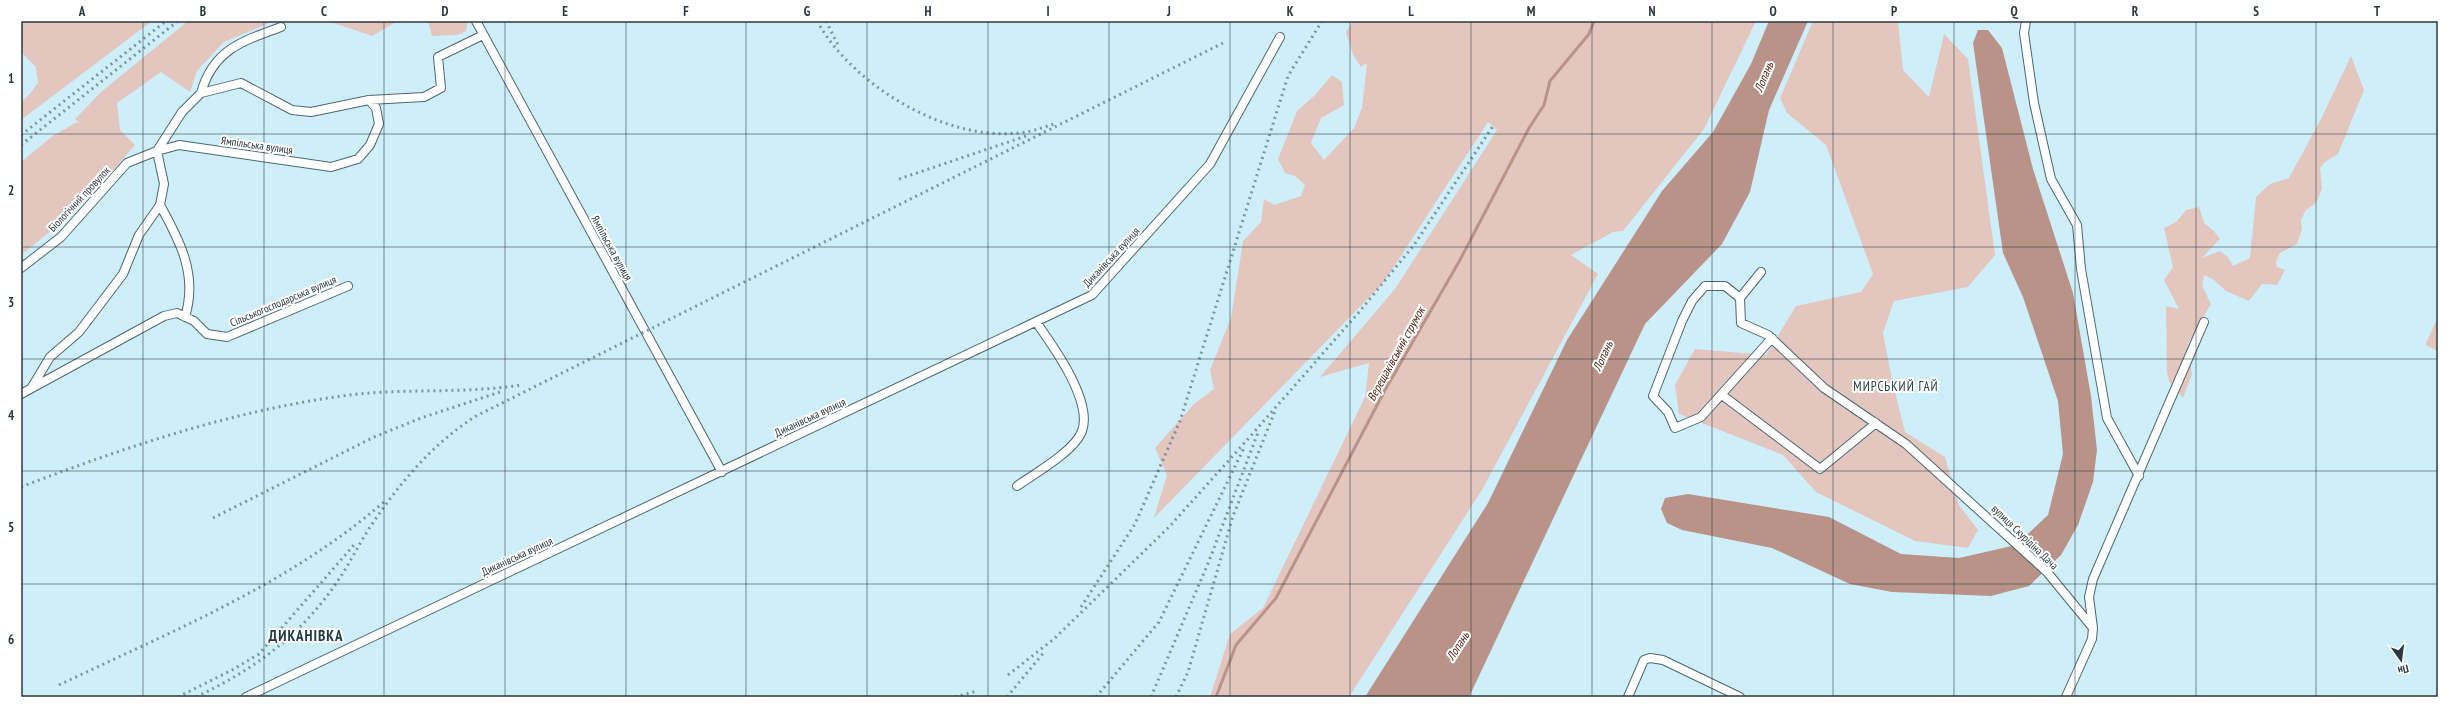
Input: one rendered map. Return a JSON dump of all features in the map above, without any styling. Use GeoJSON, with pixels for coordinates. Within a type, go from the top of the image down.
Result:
{"type":"FeatureCollection","features":[{"type":"Feature","properties":{"kind":"street","name":"Ямпільська вулиця"},"geometry":{"type":"LineString","coordinates":[[476,21],[722,472]]}},
{"type":"Feature","properties":{"kind":"street"},"geometry":{"type":"LineString","coordinates":[[2026,21],[2024,33],[2034,102],[2051,179],[2077,225],[2081,269],[2107,418],[2139,476]]}},
{"type":"Feature","properties":{"kind":"street"},"geometry":{"type":"LineString","coordinates":[[31,389],[50,357],[79,332],[123,274],[139,235],[160,205],[164,184],[157,150],[182,112],[201,93],[206,77],[214,64],[239,42],[281,27]]}},
{"type":"Feature","properties":{"kind":"street"},"geometry":{"type":"LineString","coordinates":[[201,93],[241,83],[292,110],[311,112],[369,100],[424,97],[441,88],[438,57],[483,34]]}},
{"type":"Feature","properties":{"kind":"street","name":"Диканівська вулиця"},"geometry":{"type":"LineString","coordinates":[[246,697],[1092,295],[1210,164],[1280,37]]}},
{"type":"Feature","properties":{"kind":"street","name":"Ямпільська вулиця"},"geometry":{"type":"LineString","coordinates":[[157,150],[179,145],[331,167],[358,158],[370,145],[378,124],[376,108],[369,100]]}},
{"type":"Feature","properties":{"kind":"street","name":"Біологічний провулок"},"geometry":{"type":"LineString","coordinates":[[21,268],[61,237],[127,163],[157,150]]}},
{"type":"Feature","properties":{"kind":"street"},"geometry":{"type":"LineString","coordinates":[[21,394],[164,316],[177,313],[185,317],[190,299],[189,278],[181,243],[160,205]]}},
{"type":"Feature","properties":{"kind":"street"},"geometry":{"type":"LineString","coordinates":[[1761,272],[1740,298],[1725,286],[1705,286],[1692,301],[1682,321],[1652,396],[1668,412],[1675,428],[1701,417],[1772,338]]}},
{"type":"Feature","properties":{"kind":"street","name":"Сільськогосподарська вулиця"},"geometry":{"type":"LineString","coordinates":[[185,317],[194,321],[207,334],[227,337],[348,286]]}},
{"type":"Feature","properties":{"kind":"street","name":"вулиця Скурідіна Дача"},"geometry":{"type":"LineString","coordinates":[[1740,298],[1742,323],[1772,338],[1824,388],[1906,444],[2047,572],[2093,628]]}},
{"type":"Feature","properties":{"kind":"street"},"geometry":{"type":"LineString","coordinates":[[1017,486],[1071,447],[1082,432],[1085,415],[1078,395],[1058,355],[1036,322]]}},
{"type":"Feature","properties":{"kind":"street"},"geometry":{"type":"LineString","coordinates":[[2066,697],[2092,639],[2093,628],[2089,597],[2094,579],[2204,322]]}},
{"type":"Feature","properties":{"kind":"street"},"geometry":{"type":"LineString","coordinates":[[1722,395],[1820,469],[1876,423]]}},
{"type":"Feature","properties":{"kind":"street"},"geometry":{"type":"LineString","coordinates":[[1628,697],[1644,660],[1650,658],[1663,660],[1740,697]]}},
{"type":"Feature","properties":{"kind":"shaded area"},"geometry":{"type":"Polygon","coordinates":[[[21,21],[152,21],[21,120],[21,102],[28,96],[38,83],[36,67],[21,52],[21,21]]]}},
{"type":"Feature","properties":{"kind":"shaded area"},"geometry":{"type":"Polygon","coordinates":[[[188,21],[274,21],[224,42],[197,71],[190,92],[161,72],[117,103],[120,130],[135,145],[103,182],[56,227],[21,255],[21,162],[54,135],[77,122],[81,124],[75,119],[101,92],[188,21]]]}},
{"type":"Feature","properties":{"kind":"shaded area"},"geometry":{"type":"Polygon","coordinates":[[[328,21],[393,21],[393,24],[372,36],[328,21]]]}},
{"type":"Feature","properties":{"kind":"shaded area"},"geometry":{"type":"Polygon","coordinates":[[[428,21],[468,21],[466,31],[457,35],[432,36],[428,21]]]}},
{"type":"Feature","properties":{"kind":"shaded area"},"geometry":{"type":"Polygon","coordinates":[[[1353,21],[1756,21],[1704,129],[1623,231],[1613,232],[1571,255],[1598,274],[1482,490],[1349,697],[1210,697],[1230,634],[1263,608],[1365,397],[1369,363],[1320,377],[1395,289],[1497,130],[1488,122],[1384,282],[1154,518],[1167,475],[1155,448],[1194,404],[1214,389],[1210,370],[1231,318],[1243,241],[1261,222],[1264,199],[1274,205],[1301,196],[1305,185],[1295,176],[1285,173],[1278,159],[1297,111],[1316,94],[1332,75],[1342,82],[1344,105],[1321,118],[1311,143],[1324,160],[1354,128],[1362,108],[1367,63],[1361,67],[1353,55],[1346,32],[1353,21]]]}},
{"type":"Feature","properties":{"kind":"shaded area"},"geometry":{"type":"Polygon","coordinates":[[[1813,21],[1898,21],[1903,70],[1929,97],[1944,34],[1968,59],[1995,255],[1968,287],[1894,301],[1883,333],[1892,380],[1905,432],[1945,457],[1959,505],[1978,530],[1968,548],[1915,541],[1816,492],[1783,455],[1679,414],[1675,385],[1695,349],[1766,355],[1796,306],[1861,292],[1873,274],[1826,145],[1787,113],[1780,98],[1813,21]]]}},
{"type":"Feature","properties":{"kind":"shaded area"},"geometry":{"type":"Polygon","coordinates":[[[2351,56],[2364,90],[2338,154],[2325,162],[2320,168],[2322,189],[2316,203],[2306,210],[2301,220],[2302,229],[2297,244],[2280,253],[2276,262],[2277,267],[2285,270],[2277,285],[2262,284],[2249,301],[2226,291],[2214,280],[2204,275],[2202,286],[2211,304],[2188,344],[2192,374],[2183,398],[2169,382],[2167,372],[2166,306],[2179,309],[2164,280],[2173,267],[2164,228],[2176,222],[2186,210],[2199,207],[2204,223],[2214,231],[2220,239],[2202,258],[2220,251],[2228,257],[2233,266],[2250,258],[2256,197],[2270,184],[2289,178],[2321,119],[2351,56]]]}},
{"type":"Feature","properties":{"kind":"shaded area"},"geometry":{"type":"Polygon","coordinates":[[[2438,317],[2438,351],[2427,346],[2426,343],[2438,317]]]}},
{"type":"Feature","properties":{"kind":"water","name":"Лопань"},"geometry":{"type":"Polygon","coordinates":[[[1769,21],[1808,21],[1769,110],[1750,192],[1722,244],[1645,324],[1469,697],[1365,697],[1488,503],[1567,340],[1662,191],[1713,132],[1751,64],[1769,21]]]}},
{"type":"Feature","properties":{"kind":"water"},"geometry":{"type":"Polygon","coordinates":[[[1978,30],[1988,30],[2002,48],[2033,169],[2073,293],[2091,396],[2097,450],[2093,482],[2078,525],[2061,555],[2029,586],[1991,596],[1892,592],[1850,584],[1772,548],[1682,530],[1667,523],[1661,509],[1665,498],[1688,494],[1829,517],[1901,554],[1959,558],[2016,545],[2048,515],[2063,454],[2058,401],[2023,297],[2003,253],[1973,43],[1978,30]]]}},
{"type":"Feature","properties":{"kind":"waterway","name":"Верещаківський струмок"},"geometry":{"type":"LineString","coordinates":[[1216,697],[1236,645],[1276,598],[1385,390],[1460,260],[1529,128],[1544,105],[1550,81],[1589,34],[1594,21]]}},
{"type":"Feature","properties":{"kind":"railway"},"geometry":{"type":"LineString","coordinates":[[21,135],[166,21]]}},
{"type":"Feature","properties":{"kind":"railway"},"geometry":{"type":"LineString","coordinates":[[21,145],[178,21]]}},
{"type":"Feature","properties":{"kind":"railway"},"geometry":{"type":"LineString","coordinates":[[826,21],[838,45]]}},
{"type":"Feature","properties":{"kind":"railway"},"geometry":{"type":"LineString","coordinates":[[1081,607],[1135,524],[1180,421],[1288,76],[1322,21]]}},
{"type":"Feature","properties":{"kind":"railway"},"geometry":{"type":"LineString","coordinates":[[820,26],[836,48],[856,70],[880,89],[906,105],[934,119],[962,128],[991,133],[1018,133],[1057,123]]}},
{"type":"Feature","properties":{"kind":"railway"},"geometry":{"type":"LineString","coordinates":[[196,697],[238,675],[293,634],[325,599],[343,573],[370,527],[405,480],[445,439],[476,416],[1223,43]]}},
{"type":"Feature","properties":{"kind":"railway"},"geometry":{"type":"LineString","coordinates":[[1008,675],[1055,638],[1169,527],[1248,439],[1360,311],[1414,245],[1493,126]]}},
{"type":"Feature","properties":{"kind":"railway"},"geometry":{"type":"LineString","coordinates":[[899,179],[1029,135]]}},
{"type":"Feature","properties":{"kind":"railway"},"geometry":{"type":"LineString","coordinates":[[21,487],[101,457],[182,431],[265,410],[349,395],[500,388],[521,385]]}},
{"type":"Feature","properties":{"kind":"railway"},"geometry":{"type":"LineString","coordinates":[[213,518],[374,437],[421,418],[500,392]]}},
{"type":"Feature","properties":{"kind":"railway"},"geometry":{"type":"LineString","coordinates":[[1176,697],[1188,672],[1233,516],[1275,411]]}},
{"type":"Feature","properties":{"kind":"railway"},"geometry":{"type":"LineString","coordinates":[[1151,697],[1209,561],[1259,430]]}},
{"type":"Feature","properties":{"kind":"railway"},"geometry":{"type":"LineString","coordinates":[[1096,697],[1159,622],[1244,448]]}},
{"type":"Feature","properties":{"kind":"railway"},"geometry":{"type":"LineString","coordinates":[[59,685],[187,625],[270,581],[310,557],[348,531],[385,501]]}},
{"type":"Feature","properties":{"kind":"railway"},"geometry":{"type":"LineString","coordinates":[[178,697],[232,670],[259,654],[354,545]]}},
{"type":"Feature","properties":{"kind":"railway"},"geometry":{"type":"LineString","coordinates":[[1007,697],[1045,651]]}},
{"type":"Feature","properties":{"kind":"railway"},"geometry":{"type":"LineString","coordinates":[[955,697],[977,691]]}},
{"type":"Feature","properties":{"kind":"district","name":"МИРСЬКИЙ ГАЙ"},"geometry":{"type":"Point","coordinates":[1896,386]}},
{"type":"Feature","properties":{"kind":"district","name":"ДИКАНІВКА"},"geometry":{"type":"Point","coordinates":[306,636]}}]}
